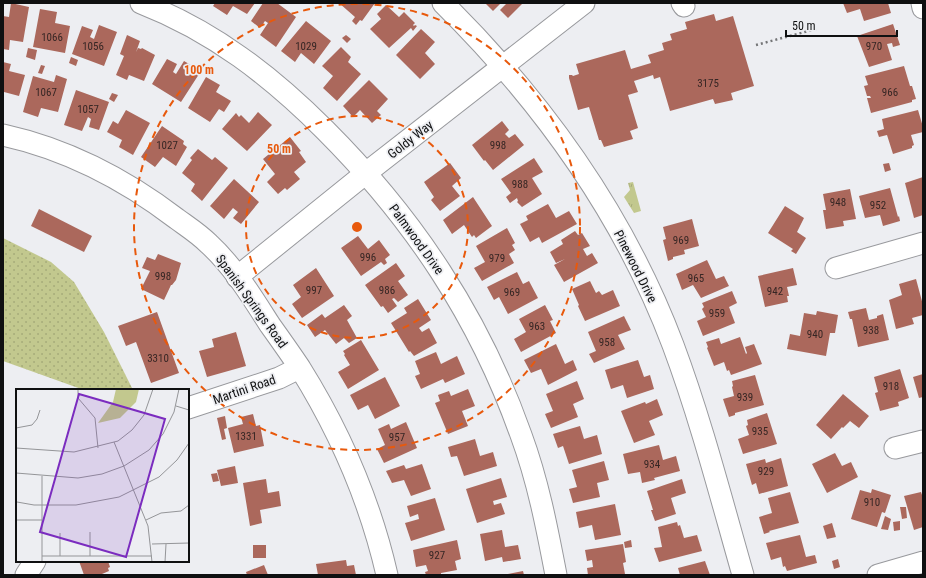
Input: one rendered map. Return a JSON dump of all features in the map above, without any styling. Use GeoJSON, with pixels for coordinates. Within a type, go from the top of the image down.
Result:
{"type":"FeatureCollection","features":[{"type":"Feature","properties":{"kind":"street","name":"Palmwood Drive"},"geometry":{"type":"LineString","coordinates":[[141,3],[187,24],[225,46],[263,73],[295,100],[366,173],[395,207],[428,251],[455,293],[480,338],[502,386],[522,436],[548,529],[556,575]]}},
{"type":"Feature","properties":{"kind":"street","name":"Pinewood Drive"},"geometry":{"type":"LineString","coordinates":[[443,3],[503,66],[536,105],[582,170],[620,233],[647,286],[673,344],[693,400],[743,575]]}},
{"type":"Feature","properties":{"kind":"street","name":"Goldy Way"},"geometry":{"type":"LineString","coordinates":[[237,277],[366,173],[584,3]]}},
{"type":"Feature","properties":{"kind":"street"},"geometry":{"type":"LineString","coordinates":[[922,3],[923,8]]}},
{"type":"Feature","properties":{"kind":"street","name":"Spanish Springs Road"},"geometry":{"type":"LineString","coordinates":[[3,135],[17,138],[52,150],[86,164],[128,185],[164,209],[209,243],[222,257],[299,368],[325,411],[352,467],[375,526],[387,575]]}},
{"type":"Feature","properties":{"kind":"street"},"geometry":{"type":"LineString","coordinates":[[836,268],[923,243]]}},
{"type":"Feature","properties":{"kind":"street","name":"Martini Road"},"geometry":{"type":"LineString","coordinates":[[189,408],[279,378],[299,368]]}},
{"type":"Feature","properties":{"kind":"street"},"geometry":{"type":"LineString","coordinates":[[895,448],[923,440]]}},
{"type":"Feature","properties":{"kind":"street"},"geometry":{"type":"LineString","coordinates":[[26,575],[34,562]]}},
{"type":"Feature","properties":{"kind":"street"},"geometry":{"type":"LineString","coordinates":[[878,575],[923,562]]}},
{"type":"Feature","properties":{"kind":"path"},"geometry":{"type":"LineString","coordinates":[[756,45],[816,29]]}},
{"type":"Feature","properties":{"kind":"green space"},"geometry":{"type":"Polygon","coordinates":[[[633,182],[641,211],[634,213],[624,197],[630,190],[628,183],[633,182]]]}},
{"type":"Feature","properties":{"kind":"green space"},"geometry":{"type":"Polygon","coordinates":[[[3,238],[51,262],[74,282],[104,332],[132,389],[81,389],[3,361],[3,238]]]}},
{"type":"Feature","properties":{"kind":"building"},"geometry":{"type":"Polygon","coordinates":[[[11,3],[29,7],[23,42],[10,40],[9,50],[3,49],[3,16],[9,17],[11,3]]]}},
{"type":"Feature","properties":{"kind":"building"},"geometry":{"type":"Polygon","coordinates":[[[215,3],[255,3],[247,14],[233,6],[227,15],[213,6],[215,3]]]}},
{"type":"Feature","properties":{"kind":"building"},"geometry":{"type":"Polygon","coordinates":[[[263,3],[277,3],[296,17],[276,47],[260,35],[268,23],[265,21],[260,28],[251,21],[263,3]]]}},
{"type":"Feature","properties":{"kind":"building"},"geometry":{"type":"Polygon","coordinates":[[[339,3],[375,3],[362,21],[360,20],[356,25],[352,21],[355,17],[339,3]]]}},
{"type":"Feature","properties":{"kind":"building"},"geometry":{"type":"Polygon","coordinates":[[[485,3],[501,3],[493,11],[485,3]]]}},
{"type":"Feature","properties":{"kind":"building"},"geometry":{"type":"Polygon","coordinates":[[[507,3],[523,3],[508,18],[500,10],[507,3]]]}},
{"type":"Feature","properties":{"kind":"building"},"geometry":{"type":"Polygon","coordinates":[[[843,3],[888,3],[891,13],[864,21],[860,9],[847,13],[843,3]]]}},
{"type":"Feature","properties":{"kind":"building"},"geometry":{"type":"Polygon","coordinates":[[[386,5],[399,17],[404,12],[415,23],[413,25],[417,26],[413,31],[411,28],[389,48],[370,29],[381,19],[377,14],[386,5]]]}},
{"type":"Feature","properties":{"kind":"building"},"geometry":{"type":"Polygon","coordinates":[[[40,9],[57,12],[55,23],[70,26],[65,53],[33,47],[40,9]]]}},
{"type":"Feature","properties":{"kind":"building"},"geometry":{"type":"Polygon","coordinates":[[[714,14],[716,21],[733,16],[754,86],[731,93],[733,100],[715,104],[713,99],[670,111],[660,77],[654,79],[653,75],[634,81],[638,92],[628,95],[638,128],[630,131],[633,139],[604,147],[601,140],[599,140],[589,107],[578,110],[569,78],[569,75],[573,76],[579,74],[576,64],[625,50],[631,69],[651,63],[648,55],[664,50],[662,43],[672,40],[670,34],[687,29],[685,22],[714,14]]]}},
{"type":"Feature","properties":{"kind":"building"},"geometry":{"type":"Polygon","coordinates":[[[306,21],[331,41],[314,64],[301,53],[295,62],[281,51],[306,21]]]}},
{"type":"Feature","properties":{"kind":"building"},"geometry":{"type":"Polygon","coordinates":[[[893,24],[900,45],[893,47],[892,43],[887,44],[892,60],[869,67],[857,36],[893,24]]]}},
{"type":"Feature","properties":{"kind":"building"},"geometry":{"type":"Polygon","coordinates":[[[99,25],[117,32],[104,66],[72,54],[82,26],[93,30],[90,37],[94,39],[99,25]]]}},
{"type":"Feature","properties":{"kind":"building"},"geometry":{"type":"Polygon","coordinates":[[[421,29],[435,42],[425,53],[435,64],[420,79],[396,55],[421,29]]]}},
{"type":"Feature","properties":{"kind":"building"},"geometry":{"type":"Polygon","coordinates":[[[127,35],[140,41],[136,52],[138,48],[142,48],[155,55],[144,81],[129,75],[127,80],[116,75],[124,56],[120,54],[127,35]]]}},
{"type":"Feature","properties":{"kind":"building"},"geometry":{"type":"Polygon","coordinates":[[[346,35],[351,39],[347,43],[342,38],[346,35]]]}},
{"type":"Feature","properties":{"kind":"building"},"geometry":{"type":"Polygon","coordinates":[[[341,47],[351,57],[348,62],[361,74],[337,101],[323,88],[333,76],[322,66],[341,47]]]}},
{"type":"Feature","properties":{"kind":"building"},"geometry":{"type":"Polygon","coordinates":[[[28,48],[37,50],[35,60],[26,57],[28,48]]]}},
{"type":"Feature","properties":{"kind":"building"},"geometry":{"type":"Polygon","coordinates":[[[71,57],[78,60],[76,66],[69,63],[71,57]]]}},
{"type":"Feature","properties":{"kind":"building"},"geometry":{"type":"Polygon","coordinates":[[[167,59],[177,64],[173,72],[176,74],[184,61],[201,71],[181,102],[152,84],[167,59]]]}},
{"type":"Feature","properties":{"kind":"building"},"geometry":{"type":"Polygon","coordinates":[[[3,62],[11,64],[9,71],[25,75],[19,96],[4,92],[3,96],[3,62]]]}},
{"type":"Feature","properties":{"kind":"building"},"geometry":{"type":"Polygon","coordinates":[[[41,65],[45,66],[42,74],[38,73],[41,65]]]}},
{"type":"Feature","properties":{"kind":"building"},"geometry":{"type":"Polygon","coordinates":[[[904,66],[916,99],[912,100],[912,102],[871,113],[867,98],[871,98],[870,96],[867,96],[864,86],[868,85],[865,76],[904,66]]]}},
{"type":"Feature","properties":{"kind":"building"},"geometry":{"type":"Polygon","coordinates":[[[56,75],[67,79],[58,112],[41,108],[38,117],[23,112],[33,76],[54,82],[56,75]]]}},
{"type":"Feature","properties":{"kind":"building"},"geometry":{"type":"Polygon","coordinates":[[[206,77],[220,85],[216,92],[231,101],[224,112],[219,109],[210,122],[188,108],[206,77]]]}},
{"type":"Feature","properties":{"kind":"building"},"geometry":{"type":"Polygon","coordinates":[[[369,80],[388,99],[377,111],[381,115],[372,123],[360,110],[353,117],[343,106],[369,80]]]}},
{"type":"Feature","properties":{"kind":"building"},"geometry":{"type":"Polygon","coordinates":[[[76,90],[109,102],[99,130],[89,127],[91,119],[88,117],[82,131],[64,125],[76,90]]]}},
{"type":"Feature","properties":{"kind":"building"},"geometry":{"type":"Polygon","coordinates":[[[112,93],[118,95],[114,102],[109,99],[112,93]]]}},
{"type":"Feature","properties":{"kind":"building"},"geometry":{"type":"Polygon","coordinates":[[[126,110],[150,123],[133,155],[119,147],[122,140],[107,132],[113,121],[118,124],[126,110]]]}},
{"type":"Feature","properties":{"kind":"building"},"geometry":{"type":"Polygon","coordinates":[[[918,110],[923,132],[911,135],[914,145],[912,148],[893,154],[887,135],[879,137],[877,131],[884,129],[882,119],[918,110]]]}},
{"type":"Feature","properties":{"kind":"building"},"geometry":{"type":"Polygon","coordinates":[[[258,112],[272,125],[247,151],[222,129],[236,113],[239,117],[241,115],[249,123],[258,112]]]}},
{"type":"Feature","properties":{"kind":"building"},"geometry":{"type":"Polygon","coordinates":[[[502,121],[509,130],[505,134],[509,138],[515,134],[524,145],[493,170],[472,145],[502,121]]]}},
{"type":"Feature","properties":{"kind":"building"},"geometry":{"type":"Polygon","coordinates":[[[162,126],[184,141],[183,144],[187,147],[176,166],[163,157],[155,167],[141,157],[162,126]]]}},
{"type":"Feature","properties":{"kind":"building"},"geometry":{"type":"Polygon","coordinates":[[[290,137],[301,151],[299,152],[306,162],[294,172],[300,179],[287,190],[285,188],[278,194],[267,182],[275,174],[263,159],[290,137]]]}},
{"type":"Feature","properties":{"kind":"building"},"geometry":{"type":"Polygon","coordinates":[[[198,149],[212,160],[215,157],[228,168],[202,201],[191,191],[195,184],[182,173],[192,160],[190,158],[198,149]]]}},
{"type":"Feature","properties":{"kind":"building"},"geometry":{"type":"Polygon","coordinates":[[[534,158],[543,172],[532,178],[542,194],[522,207],[517,202],[517,198],[510,203],[506,197],[511,193],[501,179],[534,158]]]}},
{"type":"Feature","properties":{"kind":"building"},"geometry":{"type":"Polygon","coordinates":[[[450,163],[461,178],[452,186],[460,196],[440,211],[431,200],[434,197],[424,182],[450,163]]]}},
{"type":"Feature","properties":{"kind":"building"},"geometry":{"type":"Polygon","coordinates":[[[889,163],[891,170],[885,172],[883,164],[889,163]]]}},
{"type":"Feature","properties":{"kind":"building"},"geometry":{"type":"Polygon","coordinates":[[[923,177],[923,215],[914,218],[905,183],[923,177]]]}},
{"type":"Feature","properties":{"kind":"building"},"geometry":{"type":"Polygon","coordinates":[[[234,179],[259,202],[241,224],[233,218],[238,212],[233,208],[224,219],[210,206],[234,179]]]}},
{"type":"Feature","properties":{"kind":"building"},"geometry":{"type":"Polygon","coordinates":[[[890,188],[900,221],[883,226],[880,215],[865,218],[859,196],[890,188]]]}},
{"type":"Feature","properties":{"kind":"building"},"geometry":{"type":"Polygon","coordinates":[[[850,189],[856,219],[843,221],[844,226],[826,229],[823,210],[826,210],[823,194],[850,189]]]}},
{"type":"Feature","properties":{"kind":"building"},"geometry":{"type":"Polygon","coordinates":[[[473,197],[492,226],[476,238],[474,235],[472,237],[464,225],[452,234],[443,220],[473,197]]]}},
{"type":"Feature","properties":{"kind":"building"},"geometry":{"type":"Polygon","coordinates":[[[548,204],[556,218],[569,211],[577,224],[542,243],[539,237],[530,242],[520,224],[528,220],[526,216],[548,204]]]}},
{"type":"Feature","properties":{"kind":"building"},"geometry":{"type":"Polygon","coordinates":[[[785,206],[804,218],[797,232],[806,238],[796,254],[791,251],[793,249],[768,233],[785,206]]]}},
{"type":"Feature","properties":{"kind":"building"},"geometry":{"type":"Polygon","coordinates":[[[39,209],[92,236],[84,252],[31,226],[39,209]]]}},
{"type":"Feature","properties":{"kind":"building"},"geometry":{"type":"Polygon","coordinates":[[[692,219],[699,246],[684,250],[685,254],[673,257],[673,259],[668,261],[663,240],[666,239],[663,227],[692,219]]]}},
{"type":"Feature","properties":{"kind":"building"},"geometry":{"type":"Polygon","coordinates":[[[507,228],[515,243],[512,245],[515,250],[509,254],[514,263],[482,281],[474,268],[485,262],[476,246],[507,228]]]}},
{"type":"Feature","properties":{"kind":"building"},"geometry":{"type":"Polygon","coordinates":[[[575,231],[578,235],[582,233],[590,246],[583,249],[587,256],[592,253],[598,263],[564,282],[554,265],[565,259],[556,263],[550,252],[563,244],[561,240],[575,231]]]}},
{"type":"Feature","properties":{"kind":"building"},"geometry":{"type":"Polygon","coordinates":[[[358,236],[368,249],[379,240],[390,255],[385,259],[387,263],[384,265],[381,262],[361,276],[341,248],[358,236]]]}},
{"type":"Feature","properties":{"kind":"building"},"geometry":{"type":"Polygon","coordinates":[[[158,254],[181,263],[176,280],[171,285],[164,300],[141,289],[150,271],[142,268],[147,257],[155,260],[158,254]]]}},
{"type":"Feature","properties":{"kind":"building"},"geometry":{"type":"Polygon","coordinates":[[[707,260],[716,279],[724,276],[729,286],[701,298],[693,285],[682,290],[676,274],[707,260]]]}},
{"type":"Feature","properties":{"kind":"building"},"geometry":{"type":"Polygon","coordinates":[[[396,263],[405,276],[398,281],[408,295],[398,302],[394,298],[392,299],[397,306],[388,313],[383,306],[381,307],[365,285],[396,263]]]}},
{"type":"Feature","properties":{"kind":"building"},"geometry":{"type":"Polygon","coordinates":[[[316,268],[334,296],[302,318],[292,304],[301,297],[293,285],[316,268]]]}},
{"type":"Feature","properties":{"kind":"building"},"geometry":{"type":"Polygon","coordinates":[[[793,268],[797,285],[787,287],[789,296],[787,296],[788,302],[765,307],[758,276],[793,268]]]}},
{"type":"Feature","properties":{"kind":"building"},"geometry":{"type":"Polygon","coordinates":[[[517,272],[523,284],[529,281],[538,298],[508,314],[499,297],[494,300],[487,287],[517,272]]]}},
{"type":"Feature","properties":{"kind":"building"},"geometry":{"type":"Polygon","coordinates":[[[916,279],[923,305],[923,315],[912,318],[914,324],[896,329],[889,300],[902,295],[899,284],[916,279]]]}},
{"type":"Feature","properties":{"kind":"building"},"geometry":{"type":"Polygon","coordinates":[[[590,281],[596,293],[599,291],[602,295],[613,290],[620,306],[585,321],[572,289],[590,281]]]}},
{"type":"Feature","properties":{"kind":"building"},"geometry":{"type":"Polygon","coordinates":[[[732,291],[737,303],[729,307],[735,323],[703,336],[697,321],[706,317],[702,309],[704,307],[702,303],[732,291]]]}},
{"type":"Feature","properties":{"kind":"building"},"geometry":{"type":"Polygon","coordinates":[[[418,299],[431,320],[419,328],[422,332],[429,328],[437,343],[414,356],[410,351],[409,352],[391,323],[407,313],[404,308],[418,299]]]}},
{"type":"Feature","properties":{"kind":"building"},"geometry":{"type":"Polygon","coordinates":[[[344,305],[352,316],[347,320],[357,338],[349,343],[344,338],[336,344],[325,330],[315,337],[307,325],[322,314],[325,318],[344,305]]]}},
{"type":"Feature","properties":{"kind":"building"},"geometry":{"type":"Polygon","coordinates":[[[545,305],[553,320],[550,321],[556,333],[521,352],[514,339],[526,332],[519,319],[545,305]]]}},
{"type":"Feature","properties":{"kind":"building"},"geometry":{"type":"Polygon","coordinates":[[[866,308],[869,320],[877,318],[877,316],[883,314],[889,340],[858,347],[852,319],[850,319],[848,312],[866,308]]]}},
{"type":"Feature","properties":{"kind":"building"},"geometry":{"type":"Polygon","coordinates":[[[817,311],[838,315],[835,333],[830,333],[826,356],[787,349],[790,334],[800,336],[804,313],[816,315],[817,311]]]}},
{"type":"Feature","properties":{"kind":"building"},"geometry":{"type":"Polygon","coordinates":[[[157,312],[179,373],[151,383],[136,342],[126,346],[118,326],[157,312]]]}},
{"type":"Feature","properties":{"kind":"building"},"geometry":{"type":"Polygon","coordinates":[[[624,316],[631,330],[618,335],[625,349],[594,363],[589,354],[596,351],[588,332],[624,316]]]}},
{"type":"Feature","properties":{"kind":"building"},"geometry":{"type":"Polygon","coordinates":[[[236,332],[246,366],[207,377],[199,351],[214,347],[212,339],[236,332]]]}},
{"type":"Feature","properties":{"kind":"building"},"geometry":{"type":"Polygon","coordinates":[[[740,337],[746,354],[745,347],[754,344],[762,364],[731,375],[729,370],[727,371],[724,362],[714,366],[706,342],[719,338],[721,344],[740,337]]]}},
{"type":"Feature","properties":{"kind":"building"},"geometry":{"type":"Polygon","coordinates":[[[361,340],[379,370],[348,389],[338,372],[350,365],[343,351],[361,340]]]}},
{"type":"Feature","properties":{"kind":"building"},"geometry":{"type":"Polygon","coordinates":[[[556,344],[565,364],[573,360],[577,370],[548,385],[541,369],[531,373],[524,360],[556,344]]]}},
{"type":"Feature","properties":{"kind":"building"},"geometry":{"type":"Polygon","coordinates":[[[436,352],[441,364],[457,356],[465,374],[445,383],[443,379],[421,389],[415,376],[420,374],[415,361],[436,352]]]}},
{"type":"Feature","properties":{"kind":"building"},"geometry":{"type":"Polygon","coordinates":[[[638,360],[644,377],[650,375],[654,389],[627,398],[623,385],[611,389],[605,370],[638,360]]]}},
{"type":"Feature","properties":{"kind":"building"},"geometry":{"type":"Polygon","coordinates":[[[900,369],[909,398],[898,402],[899,406],[880,411],[875,393],[878,392],[874,377],[900,369]]]}},
{"type":"Feature","properties":{"kind":"building"},"geometry":{"type":"Polygon","coordinates":[[[923,374],[923,397],[919,398],[913,377],[923,374]]]}},
{"type":"Feature","properties":{"kind":"building"},"geometry":{"type":"Polygon","coordinates":[[[755,375],[764,405],[735,413],[735,415],[729,417],[723,399],[734,396],[732,381],[755,375]]]}},
{"type":"Feature","properties":{"kind":"building"},"geometry":{"type":"Polygon","coordinates":[[[385,377],[400,406],[375,419],[368,405],[358,410],[350,395],[385,377]]]}},
{"type":"Feature","properties":{"kind":"building"},"geometry":{"type":"Polygon","coordinates":[[[577,381],[584,399],[573,404],[578,417],[551,428],[545,414],[553,411],[546,394],[577,381]]]}},
{"type":"Feature","properties":{"kind":"building"},"geometry":{"type":"Polygon","coordinates":[[[468,389],[475,406],[462,411],[468,426],[448,434],[435,403],[440,401],[438,395],[449,391],[451,396],[468,389]]]}},
{"type":"Feature","properties":{"kind":"building"},"geometry":{"type":"Polygon","coordinates":[[[843,394],[869,416],[859,428],[850,421],[831,439],[816,425],[843,394]]]}},
{"type":"Feature","properties":{"kind":"building"},"geometry":{"type":"Polygon","coordinates":[[[657,399],[663,415],[649,421],[655,435],[634,443],[621,411],[645,402],[646,404],[657,399]]]}},
{"type":"Feature","properties":{"kind":"building"},"geometry":{"type":"Polygon","coordinates":[[[767,413],[777,444],[743,454],[738,439],[749,435],[746,426],[748,425],[747,420],[767,413]]]}},
{"type":"Feature","properties":{"kind":"building"},"geometry":{"type":"Polygon","coordinates":[[[253,414],[256,426],[260,425],[264,446],[234,453],[228,428],[243,424],[241,417],[253,414]]]}},
{"type":"Feature","properties":{"kind":"building"},"geometry":{"type":"Polygon","coordinates":[[[225,416],[227,428],[224,429],[226,439],[222,440],[217,418],[225,416]]]}},
{"type":"Feature","properties":{"kind":"building"},"geometry":{"type":"Polygon","coordinates":[[[406,422],[417,448],[384,463],[377,449],[385,445],[378,429],[389,424],[391,429],[406,422]]]}},
{"type":"Feature","properties":{"kind":"building"},"geometry":{"type":"Polygon","coordinates":[[[580,426],[584,439],[597,435],[602,454],[569,464],[563,446],[558,448],[553,434],[580,426]]]}},
{"type":"Feature","properties":{"kind":"building"},"geometry":{"type":"Polygon","coordinates":[[[475,439],[480,456],[493,452],[497,466],[464,476],[457,456],[451,457],[448,447],[475,439]]]}},
{"type":"Feature","properties":{"kind":"building"},"geometry":{"type":"Polygon","coordinates":[[[659,445],[663,460],[676,456],[680,471],[642,483],[640,472],[628,474],[623,454],[659,445]]]}},
{"type":"Feature","properties":{"kind":"building"},"geometry":{"type":"Polygon","coordinates":[[[835,453],[842,466],[851,462],[858,477],[827,493],[812,464],[835,453]]]}},
{"type":"Feature","properties":{"kind":"building"},"geometry":{"type":"Polygon","coordinates":[[[781,458],[788,486],[759,494],[756,483],[752,485],[746,464],[765,459],[766,463],[781,458]]]}},
{"type":"Feature","properties":{"kind":"building"},"geometry":{"type":"Polygon","coordinates":[[[604,461],[609,480],[597,483],[600,497],[573,503],[569,489],[577,487],[572,470],[604,461]]]}},
{"type":"Feature","properties":{"kind":"building"},"geometry":{"type":"Polygon","coordinates":[[[422,464],[431,489],[411,496],[404,480],[392,483],[386,471],[404,465],[406,469],[422,464]]]}},
{"type":"Feature","properties":{"kind":"building"},"geometry":{"type":"Polygon","coordinates":[[[235,466],[238,483],[221,486],[217,470],[235,466]]]}},
{"type":"Feature","properties":{"kind":"building"},"geometry":{"type":"Polygon","coordinates":[[[217,473],[219,481],[213,482],[211,474],[217,473]]]}},
{"type":"Feature","properties":{"kind":"building"},"geometry":{"type":"Polygon","coordinates":[[[501,478],[507,497],[493,501],[494,505],[501,503],[505,514],[477,523],[466,489],[501,478]]]}},
{"type":"Feature","properties":{"kind":"building"},"geometry":{"type":"Polygon","coordinates":[[[266,479],[268,493],[279,491],[281,506],[260,510],[262,523],[250,526],[243,483],[266,479]]]}},
{"type":"Feature","properties":{"kind":"building"},"geometry":{"type":"Polygon","coordinates":[[[682,479],[686,493],[671,498],[676,514],[655,521],[647,491],[682,479]]]}},
{"type":"Feature","properties":{"kind":"building"},"geometry":{"type":"Polygon","coordinates":[[[872,489],[891,495],[885,513],[882,512],[877,527],[851,519],[860,490],[871,493],[872,489]]]}},
{"type":"Feature","properties":{"kind":"building"},"geometry":{"type":"Polygon","coordinates":[[[790,492],[799,523],[769,531],[770,532],[764,534],[759,517],[772,513],[768,498],[790,492]]]}},
{"type":"Feature","properties":{"kind":"building"},"geometry":{"type":"Polygon","coordinates":[[[921,492],[923,498],[923,527],[914,530],[904,496],[921,492]]]}},
{"type":"Feature","properties":{"kind":"building"},"geometry":{"type":"Polygon","coordinates":[[[435,498],[445,530],[411,541],[405,523],[419,519],[418,514],[410,517],[407,506],[435,498]]]}},
{"type":"Feature","properties":{"kind":"building"},"geometry":{"type":"Polygon","coordinates":[[[615,504],[621,535],[595,540],[592,525],[579,528],[576,512],[615,504]]]}},
{"type":"Feature","properties":{"kind":"building"},"geometry":{"type":"Polygon","coordinates":[[[900,507],[906,507],[907,518],[902,519],[900,507]]]}},
{"type":"Feature","properties":{"kind":"building"},"geometry":{"type":"Polygon","coordinates":[[[885,516],[891,519],[888,530],[881,529],[885,516]]]}},
{"type":"Feature","properties":{"kind":"building"},"geometry":{"type":"Polygon","coordinates":[[[900,521],[900,530],[894,531],[893,522],[900,521]]]}},
{"type":"Feature","properties":{"kind":"building"},"geometry":{"type":"Polygon","coordinates":[[[677,522],[678,526],[680,525],[684,538],[697,535],[702,551],[659,562],[654,548],[662,547],[658,527],[677,522]]]}},
{"type":"Feature","properties":{"kind":"building"},"geometry":{"type":"Polygon","coordinates":[[[832,523],[836,537],[827,539],[823,526],[832,523]]]}},
{"type":"Feature","properties":{"kind":"building"},"geometry":{"type":"Polygon","coordinates":[[[502,530],[505,547],[518,545],[521,559],[503,562],[502,557],[485,561],[480,534],[502,530]]]}},
{"type":"Feature","properties":{"kind":"building"},"geometry":{"type":"Polygon","coordinates":[[[800,535],[806,557],[815,555],[817,563],[787,571],[785,566],[783,567],[781,557],[771,560],[766,543],[800,535]]]}},
{"type":"Feature","properties":{"kind":"building"},"geometry":{"type":"Polygon","coordinates":[[[457,540],[461,559],[455,561],[457,570],[441,573],[441,575],[426,575],[425,572],[428,571],[426,565],[416,567],[413,550],[457,540]]]}},
{"type":"Feature","properties":{"kind":"building"},"geometry":{"type":"Polygon","coordinates":[[[631,540],[632,547],[625,548],[624,542],[631,540]]]}},
{"type":"Feature","properties":{"kind":"building"},"geometry":{"type":"Polygon","coordinates":[[[623,544],[626,562],[623,563],[625,574],[588,575],[587,568],[593,567],[592,560],[587,561],[585,550],[623,544]]]}},
{"type":"Feature","properties":{"kind":"building"},"geometry":{"type":"Polygon","coordinates":[[[253,545],[266,545],[266,558],[253,558],[253,545]]]}},
{"type":"Feature","properties":{"kind":"building"},"geometry":{"type":"Polygon","coordinates":[[[838,559],[840,567],[834,569],[832,561],[838,559]]]}},
{"type":"Feature","properties":{"kind":"building"},"geometry":{"type":"Polygon","coordinates":[[[346,560],[347,566],[354,565],[356,575],[318,575],[316,564],[346,560]]]}},
{"type":"Feature","properties":{"kind":"building"},"geometry":{"type":"Polygon","coordinates":[[[705,561],[710,575],[680,575],[678,568],[705,561]]]}},
{"type":"Feature","properties":{"kind":"building"},"geometry":{"type":"Polygon","coordinates":[[[79,562],[108,562],[110,567],[108,568],[109,571],[102,575],[84,575],[79,562]]]}},
{"type":"Feature","properties":{"kind":"building"},"geometry":{"type":"Polygon","coordinates":[[[264,565],[268,575],[247,575],[246,572],[264,565]]]}},
{"type":"Feature","properties":{"kind":"building"},"geometry":{"type":"Polygon","coordinates":[[[523,571],[524,575],[508,575],[508,574],[523,571]]]}}]}
